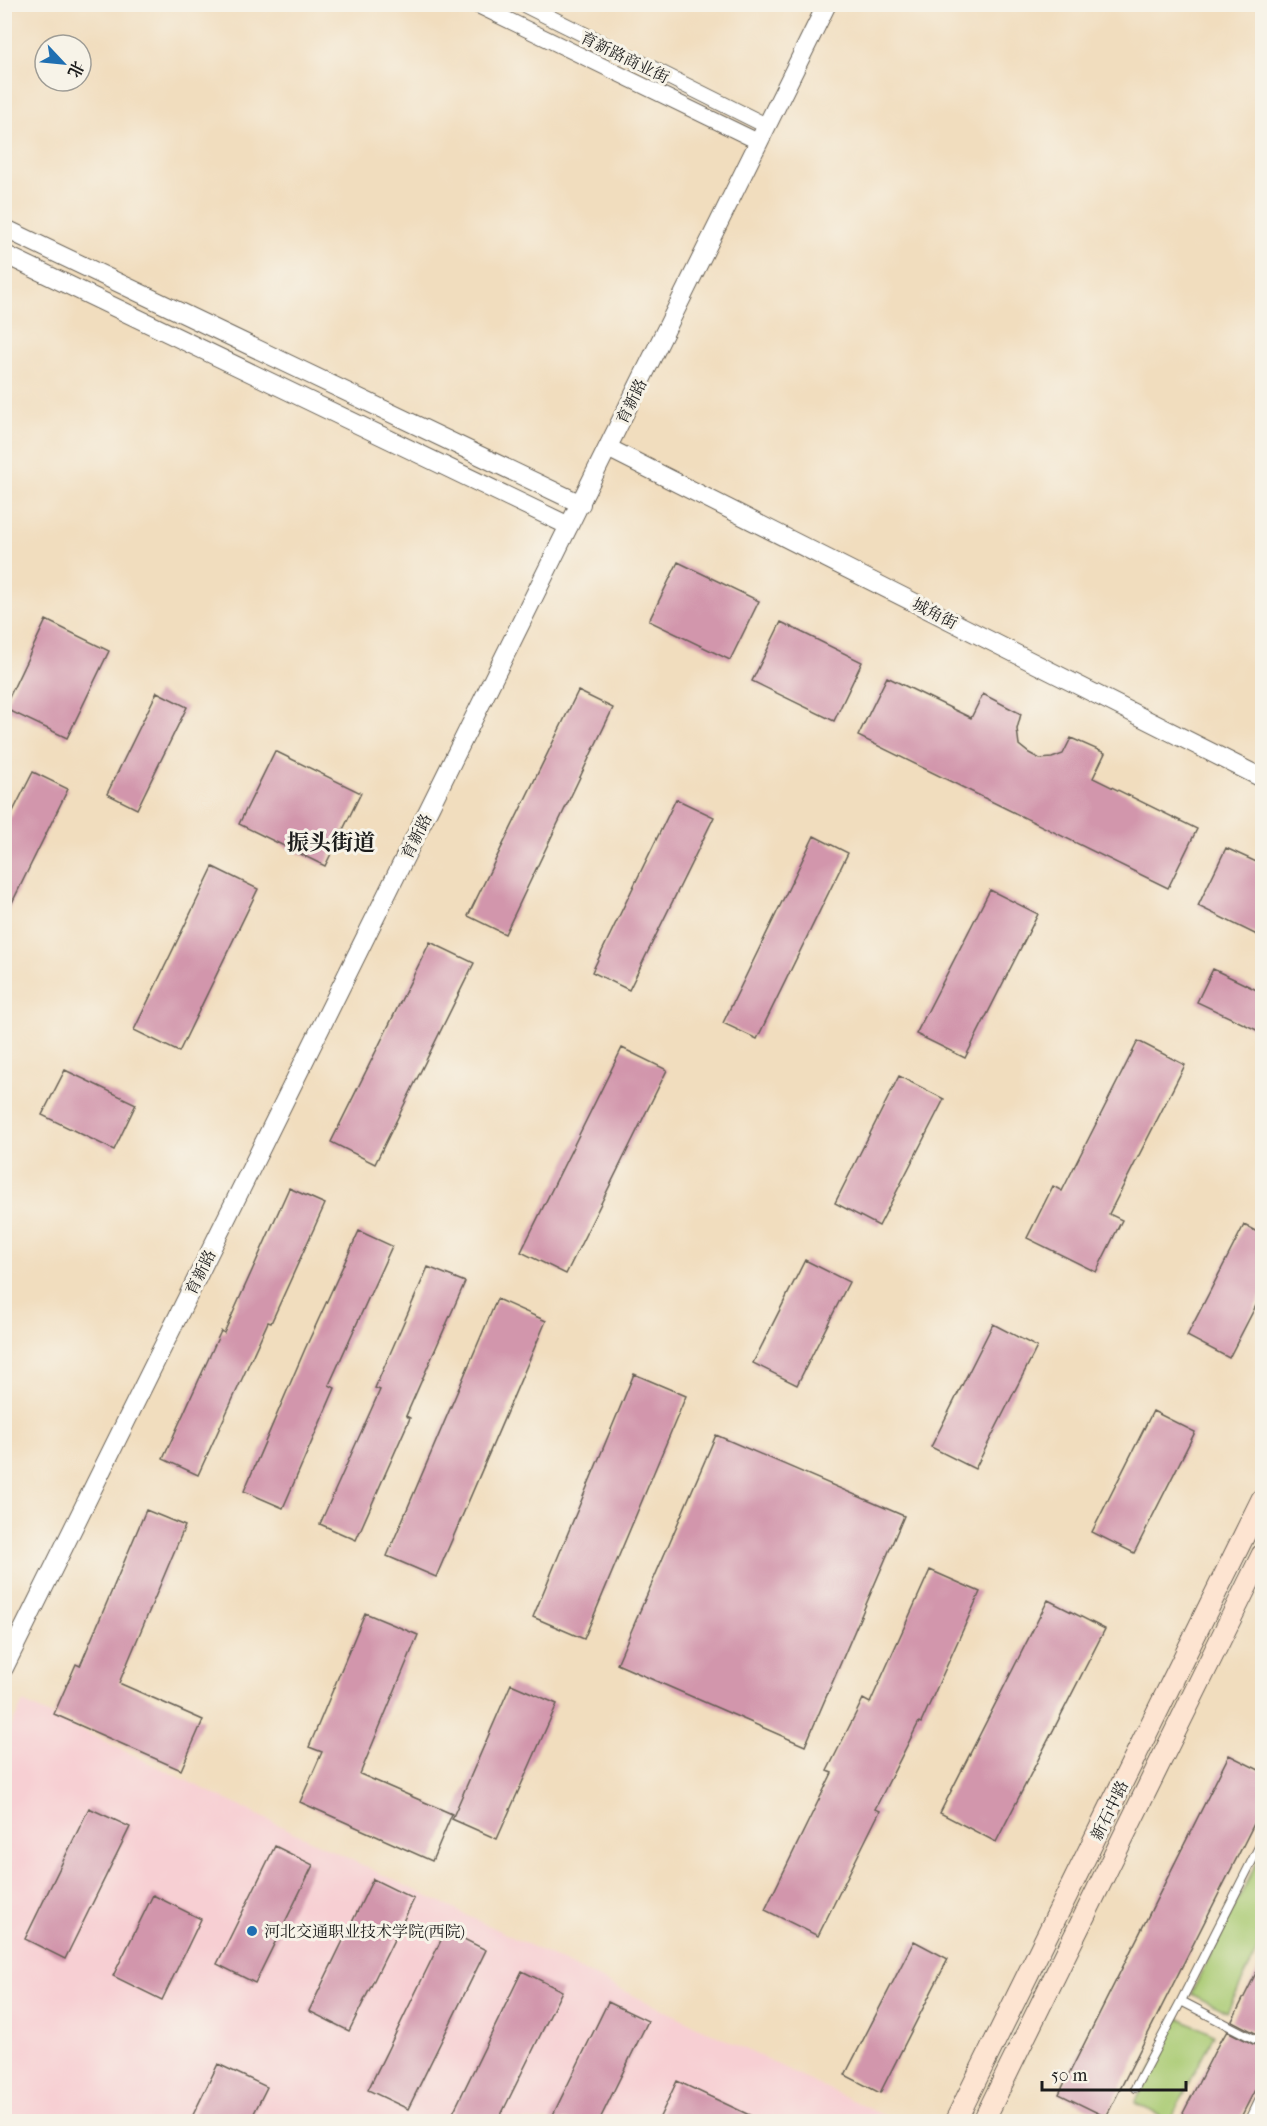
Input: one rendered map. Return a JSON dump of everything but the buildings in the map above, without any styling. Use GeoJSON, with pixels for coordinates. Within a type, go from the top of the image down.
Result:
{"type":"FeatureCollection","features":[{"type":"Feature","properties":{"kind":"main road","name":"新石中路"},"geometry":{"type":"LineString","coordinates":[[955,2121],[1263,1499]]}},
{"type":"Feature","properties":{"kind":"main road","name":"新石中路"},"geometry":{"type":"LineString","coordinates":[[982,2121],[1263,1555]]}},
{"type":"Feature","properties":{"kind":"street","name":"育新路商业街"},"geometry":{"type":"LineString","coordinates":[[475,4],[763,134]]}},
{"type":"Feature","properties":{"kind":"street","name":"育新路商业街"},"geometry":{"type":"LineString","coordinates":[[523,4],[763,134]]}},
{"type":"Feature","properties":{"kind":"street","name":"育新路"},"geometry":{"type":"LineString","coordinates":[[4,1668],[827,4]]}},
{"type":"Feature","properties":{"kind":"street"},"geometry":{"type":"LineString","coordinates":[[4,228],[581,504]]}},
{"type":"Feature","properties":{"kind":"street"},"geometry":{"type":"LineString","coordinates":[[4,254],[569,526]]}},
{"type":"Feature","properties":{"kind":"street","name":"城角街"},"geometry":{"type":"LineString","coordinates":[[608,448],[1263,778]]}},
{"type":"Feature","properties":{"kind":"lane"},"geometry":{"type":"LineString","coordinates":[[1135,2088],[1263,1841]]}},
{"type":"Feature","properties":{"kind":"lane"},"geometry":{"type":"LineString","coordinates":[[1181,2001],[1263,2043]]}},
{"type":"Feature","properties":{"kind":"lane"},"geometry":{"type":"LineString","coordinates":[[1249,2121],[1263,2095]]}},
{"type":"Feature","properties":{"kind":"shaded area","name":"河北交通职业技术学院(西院)"},"geometry":{"type":"Polygon","coordinates":[[[23,1702],[895,2121],[5,2121],[4,1741],[23,1702]]]}},
{"type":"Feature","properties":{"kind":"green space"},"geometry":{"type":"Polygon","coordinates":[[[1262,1852],[1262,1941],[1227,2012],[1191,1994],[1262,1852]]]}},
{"type":"Feature","properties":{"kind":"green space"},"geometry":{"type":"Polygon","coordinates":[[[1178,2017],[1214,2035],[1170,2121],[1135,2103],[1178,2017]]]}},
{"type":"Feature","properties":{"kind":"place","name":"河北交通职业技术学院(西院)"},"geometry":{"type":"Point","coordinates":[252,1931]}},
{"type":"Feature","properties":{"kind":"district","name":"振头街道"},"geometry":{"type":"Point","coordinates":[331,842]}}]}
